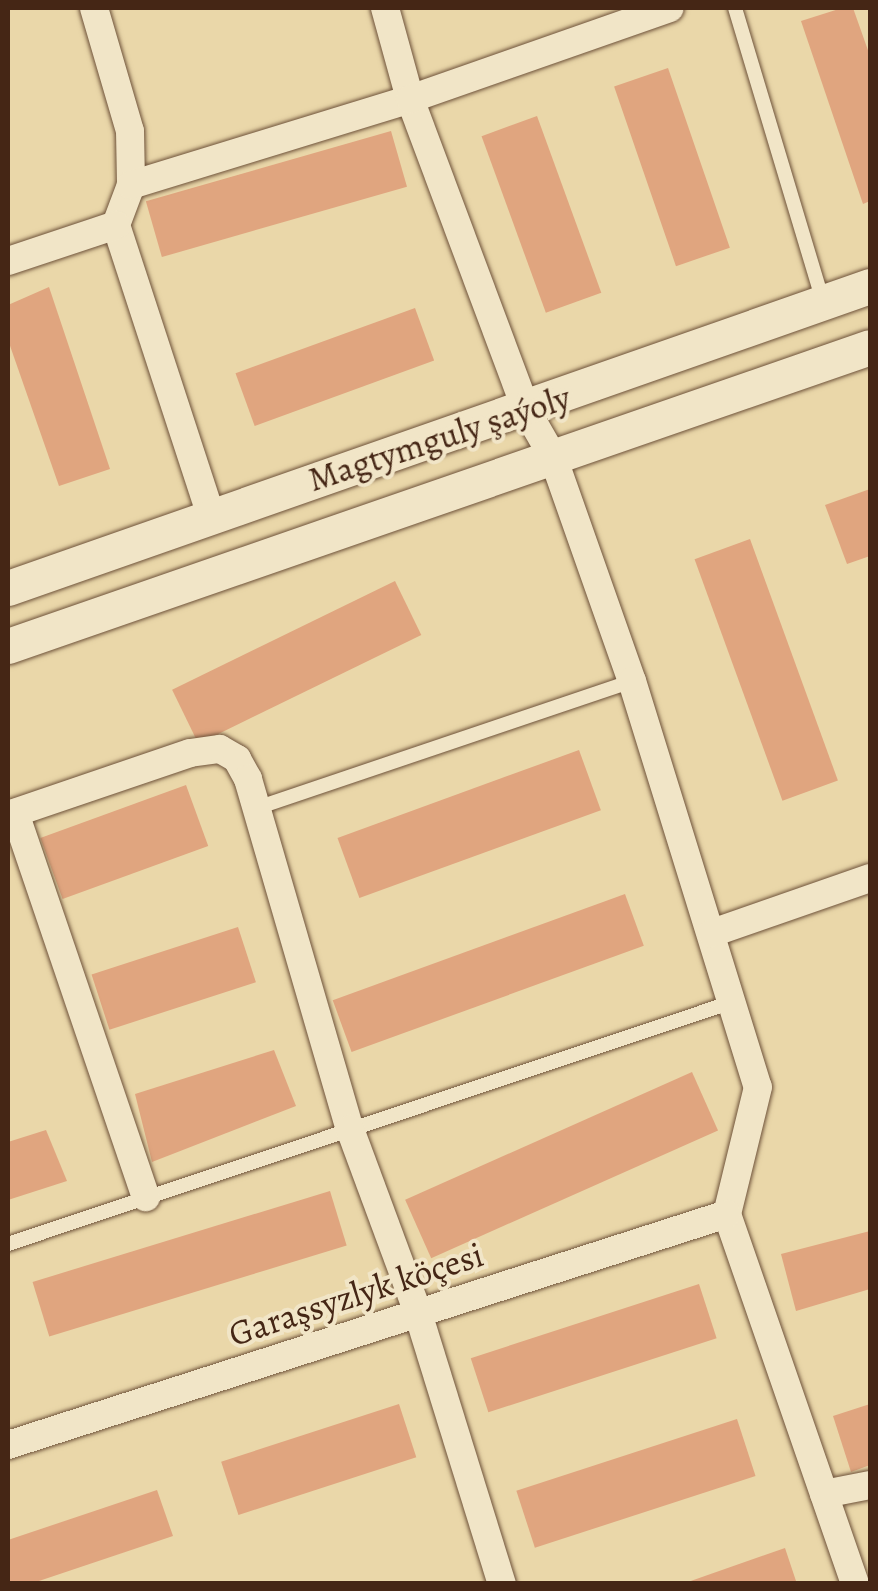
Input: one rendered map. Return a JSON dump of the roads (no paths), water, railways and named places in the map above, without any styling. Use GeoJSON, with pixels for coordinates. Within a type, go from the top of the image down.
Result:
{"type":"FeatureCollection","features":[{"type":"Feature","properties":{"kind":"street"},"geometry":{"type":"LineString","coordinates":[[94,8],[130,131],[131,185],[116,224],[210,513]]}},
{"type":"Feature","properties":{"kind":"street"},"geometry":{"type":"LineString","coordinates":[[385,8],[410,100],[526,410],[552,457],[632,682],[733,1002],[758,1087],[727,1214],[855,1584]]}},
{"type":"Feature","properties":{"kind":"street"},"geometry":{"type":"LineString","coordinates":[[131,185],[410,100],[670,8]]}},
{"type":"Feature","properties":{"kind":"street"},"geometry":{"type":"LineString","coordinates":[[8,261],[116,224]]}},
{"type":"Feature","properties":{"kind":"street","name":"Magtymguly şaýoly"},"geometry":{"type":"LineString","coordinates":[[8,588],[210,513],[526,410],[870,286]]}},
{"type":"Feature","properties":{"kind":"street","name":"Magtymguly şaýoly"},"geometry":{"type":"LineString","coordinates":[[8,646],[870,347]]}},
{"type":"Feature","properties":{"kind":"street"},"geometry":{"type":"LineString","coordinates":[[146,1198],[12,814],[220,748],[236,759],[257,808],[350,1130],[418,1313],[502,1584]]}},
{"type":"Feature","properties":{"kind":"street"},"geometry":{"type":"LineString","coordinates":[[712,933],[870,878]]}},
{"type":"Feature","properties":{"kind":"street","name":"Garaşsyzlyk köçesi"},"geometry":{"type":"LineString","coordinates":[[8,1445],[727,1214]]}},
{"type":"Feature","properties":{"kind":"street"},"geometry":{"type":"LineString","coordinates":[[824,1494],[870,1485]]}},
{"type":"Feature","properties":{"kind":"lane"},"geometry":{"type":"LineString","coordinates":[[735,8],[823,302]]}},
{"type":"Feature","properties":{"kind":"lane"},"geometry":{"type":"LineString","coordinates":[[257,808],[632,682]]}},
{"type":"Feature","properties":{"kind":"lane"},"geometry":{"type":"LineString","coordinates":[[8,1244],[733,1002]]}}]}
